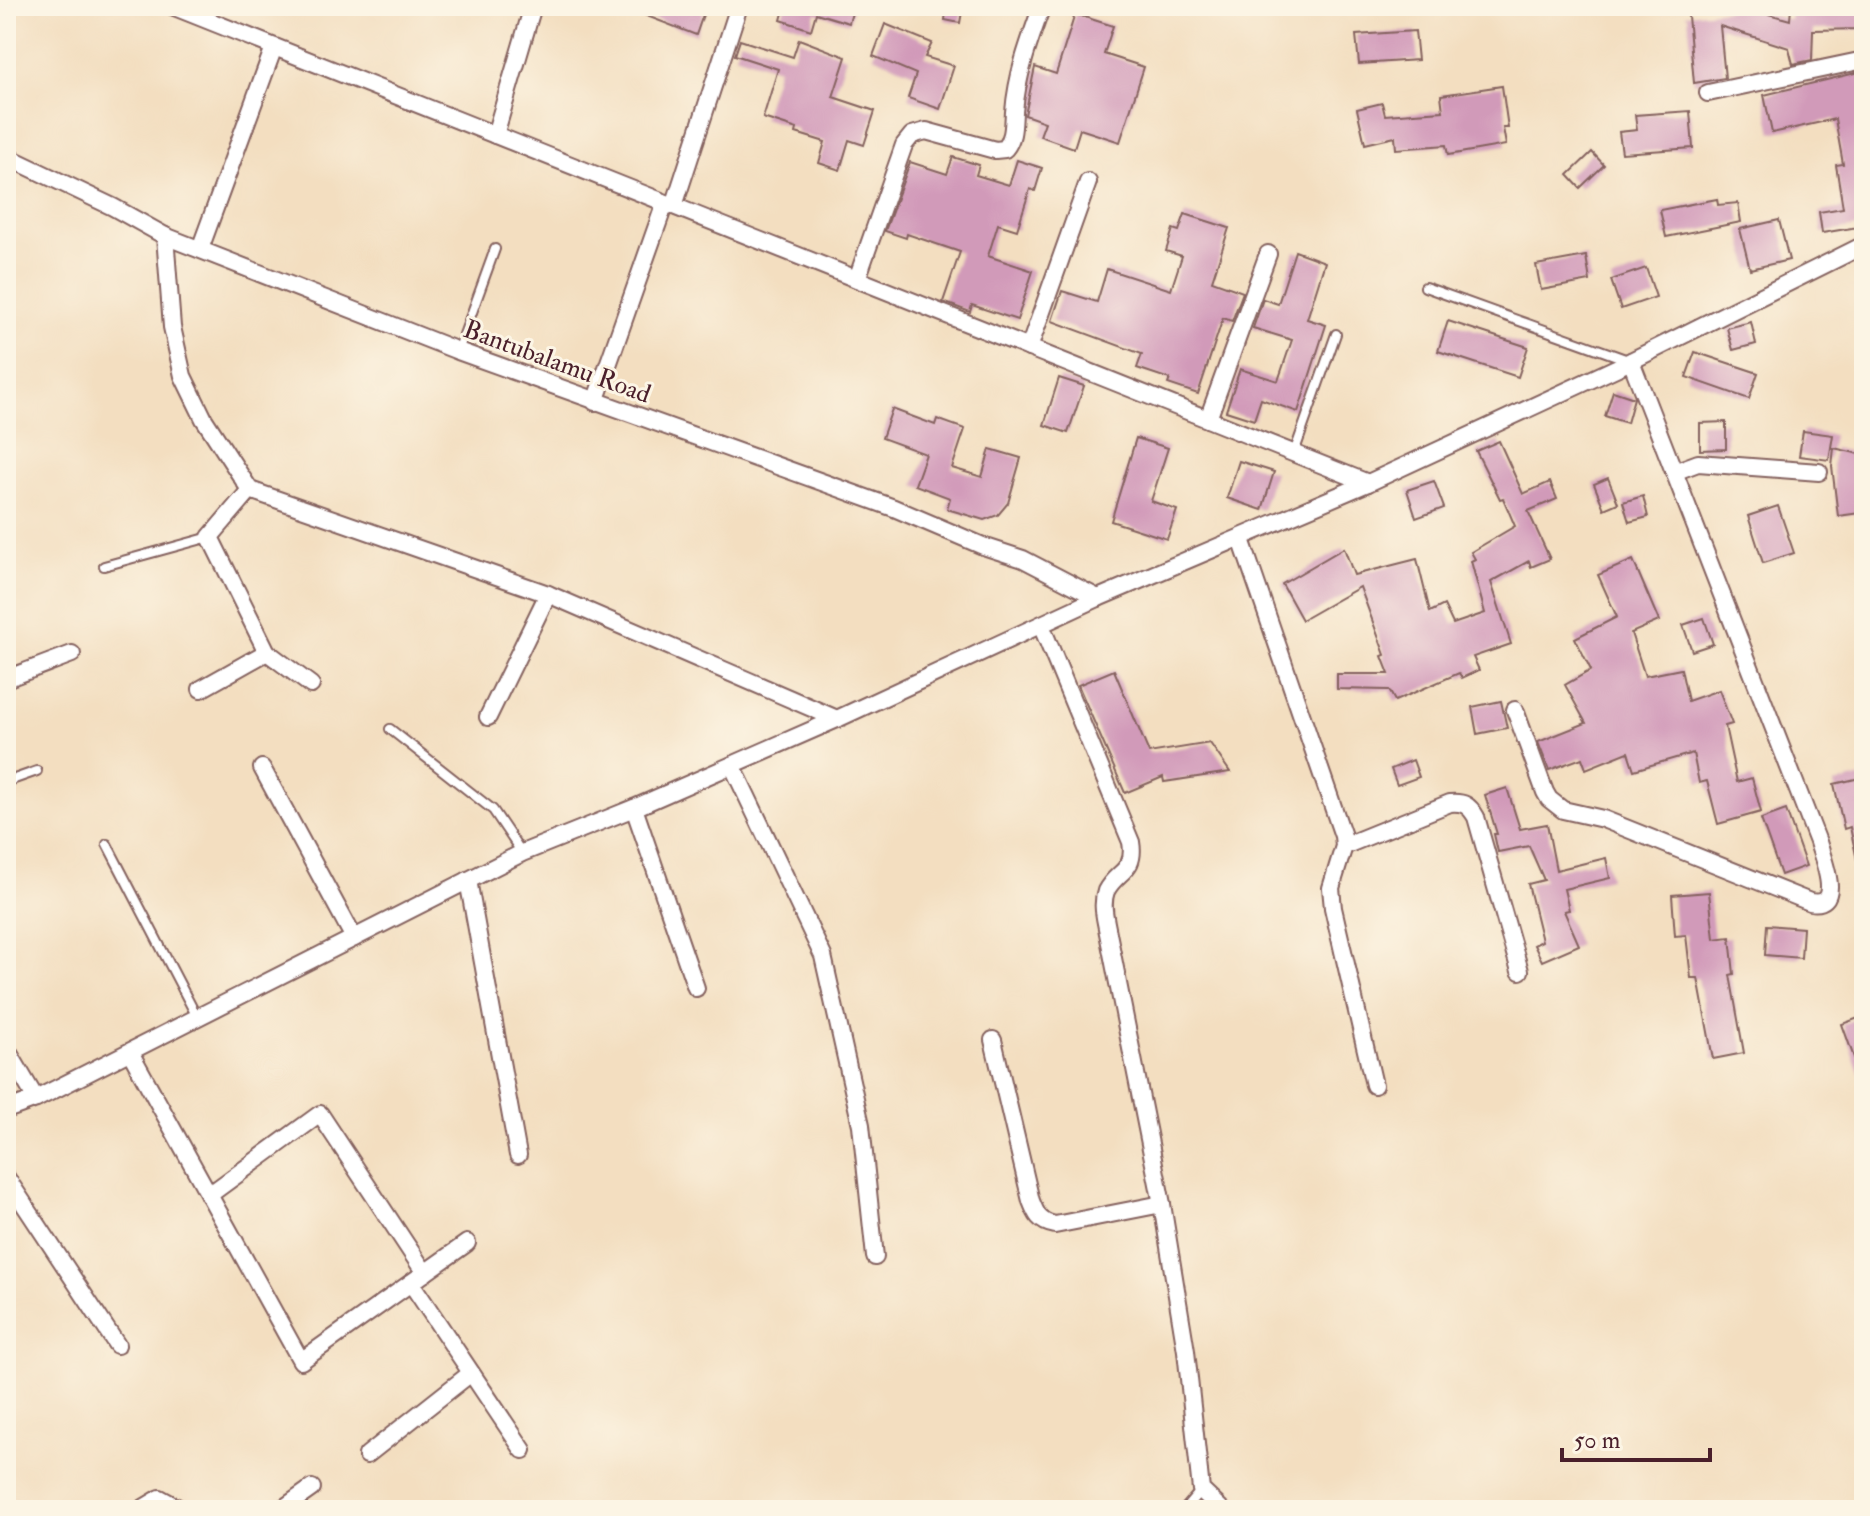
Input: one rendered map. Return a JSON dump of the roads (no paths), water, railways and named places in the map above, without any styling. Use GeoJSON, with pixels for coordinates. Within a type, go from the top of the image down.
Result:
{"type":"FeatureCollection","features":[{"type":"Feature","properties":{"kind":"street"},"geometry":{"type":"LineString","coordinates":[[172,6],[1368,483]]}},
{"type":"Feature","properties":{"kind":"street"},"geometry":{"type":"LineString","coordinates":[[495,135],[533,6]]}},
{"type":"Feature","properties":{"kind":"street"},"geometry":{"type":"LineString","coordinates":[[595,402],[670,204],[739,6]]}},
{"type":"Feature","properties":{"kind":"street"},"geometry":{"type":"LineString","coordinates":[[857,279],[904,145],[912,135],[926,131],[995,150],[1005,149],[1011,141],[1021,61],[1042,6]]}},
{"type":"Feature","properties":{"kind":"street"},"geometry":{"type":"LineString","coordinates":[[200,249],[274,47]]}},
{"type":"Feature","properties":{"kind":"street"},"geometry":{"type":"LineString","coordinates":[[1708,93],[1864,60]]}},
{"type":"Feature","properties":{"kind":"street","name":"Bantubalamu Road"},"geometry":{"type":"LineString","coordinates":[[6,156],[113,207],[165,236],[458,351],[894,508],[983,546],[1023,559],[1098,598]]}},
{"type":"Feature","properties":{"kind":"street"},"geometry":{"type":"LineString","coordinates":[[1029,348],[1088,182]]}},
{"type":"Feature","properties":{"kind":"street"},"geometry":{"type":"LineString","coordinates":[[165,236],[172,327],[183,376],[204,419],[250,490],[548,594],[837,719]]}},
{"type":"Feature","properties":{"kind":"street"},"geometry":{"type":"LineString","coordinates":[[6,1110],[36,1099],[522,853],[634,808],[837,719],[1098,598],[1368,483],[1631,361],[1864,245]]}},
{"type":"Feature","properties":{"kind":"street"},"geometry":{"type":"LineString","coordinates":[[1208,419],[1268,254]]}},
{"type":"Feature","properties":{"kind":"street"},"geometry":{"type":"LineString","coordinates":[[1515,710],[1545,792],[1563,810],[1603,819],[1810,902],[1822,902],[1828,898],[1828,880],[1818,842],[1631,361]]}},
{"type":"Feature","properties":{"kind":"street"},"geometry":{"type":"LineString","coordinates":[[1674,472],[1698,463],[1819,472]]}},
{"type":"Feature","properties":{"kind":"street"},"geometry":{"type":"LineString","coordinates":[[250,490],[210,537],[267,652],[311,685]]}},
{"type":"Feature","properties":{"kind":"street"},"geometry":{"type":"LineString","coordinates":[[1241,539],[1343,836],[1344,846],[1332,879],[1333,908],[1374,1085]]}},
{"type":"Feature","properties":{"kind":"street"},"geometry":{"type":"LineString","coordinates":[[488,717],[548,594]]}},
{"type":"Feature","properties":{"kind":"street"},"geometry":{"type":"LineString","coordinates":[[1041,625],[1131,842],[1133,856],[1106,893],[1103,904],[1162,1204],[1186,1351],[1201,1490],[1222,1510]]}},
{"type":"Feature","properties":{"kind":"street"},"geometry":{"type":"LineString","coordinates":[[201,689],[267,652]]}},
{"type":"Feature","properties":{"kind":"street"},"geometry":{"type":"LineString","coordinates":[[6,679],[72,654]]}},
{"type":"Feature","properties":{"kind":"street"},"geometry":{"type":"LineString","coordinates":[[732,765],[823,956],[861,1125],[875,1257]]}},
{"type":"Feature","properties":{"kind":"street"},"geometry":{"type":"LineString","coordinates":[[262,768],[354,938]]}},
{"type":"Feature","properties":{"kind":"street"},"geometry":{"type":"LineString","coordinates":[[1344,846],[1450,803],[1470,807],[1476,817],[1520,971]]}},
{"type":"Feature","properties":{"kind":"street"},"geometry":{"type":"LineString","coordinates":[[634,808],[696,988]]}},
{"type":"Feature","properties":{"kind":"street"},"geometry":{"type":"LineString","coordinates":[[468,880],[518,1155]]}},
{"type":"Feature","properties":{"kind":"street"},"geometry":{"type":"LineString","coordinates":[[993,1040],[1031,1201],[1039,1219],[1055,1225],[1162,1204]]}},
{"type":"Feature","properties":{"kind":"street"},"geometry":{"type":"LineString","coordinates":[[6,1048],[36,1099]]}},
{"type":"Feature","properties":{"kind":"street"},"geometry":{"type":"LineString","coordinates":[[130,1052],[301,1361],[467,1243]]}},
{"type":"Feature","properties":{"kind":"street"},"geometry":{"type":"LineString","coordinates":[[209,1195],[320,1114],[471,1373],[523,1450]]}},
{"type":"Feature","properties":{"kind":"street"},"geometry":{"type":"LineString","coordinates":[[6,1177],[117,1345]]}},
{"type":"Feature","properties":{"kind":"street"},"geometry":{"type":"LineString","coordinates":[[367,1455],[471,1373]]}},
{"type":"Feature","properties":{"kind":"street"},"geometry":{"type":"LineString","coordinates":[[281,1510],[312,1488]]}},
{"type":"Feature","properties":{"kind":"street"},"geometry":{"type":"LineString","coordinates":[[140,1510],[160,1498],[182,1510]]}},
{"type":"Feature","properties":{"kind":"lane"},"geometry":{"type":"LineString","coordinates":[[458,351],[495,249]]}},
{"type":"Feature","properties":{"kind":"lane"},"geometry":{"type":"LineString","coordinates":[[1425,287],[1631,361]]}},
{"type":"Feature","properties":{"kind":"lane"},"geometry":{"type":"LineString","coordinates":[[1294,453],[1336,334]]}},
{"type":"Feature","properties":{"kind":"lane"},"geometry":{"type":"LineString","coordinates":[[104,566],[210,537]]}},
{"type":"Feature","properties":{"kind":"lane"},"geometry":{"type":"LineString","coordinates":[[390,729],[493,810],[522,853]]}},
{"type":"Feature","properties":{"kind":"lane"},"geometry":{"type":"LineString","coordinates":[[6,782],[37,771]]}},
{"type":"Feature","properties":{"kind":"lane"},"geometry":{"type":"LineString","coordinates":[[107,844],[197,1018]]}},
{"type":"Feature","properties":{"kind":"lane"},"geometry":{"type":"LineString","coordinates":[[1184,1510],[1201,1490]]}}]}
